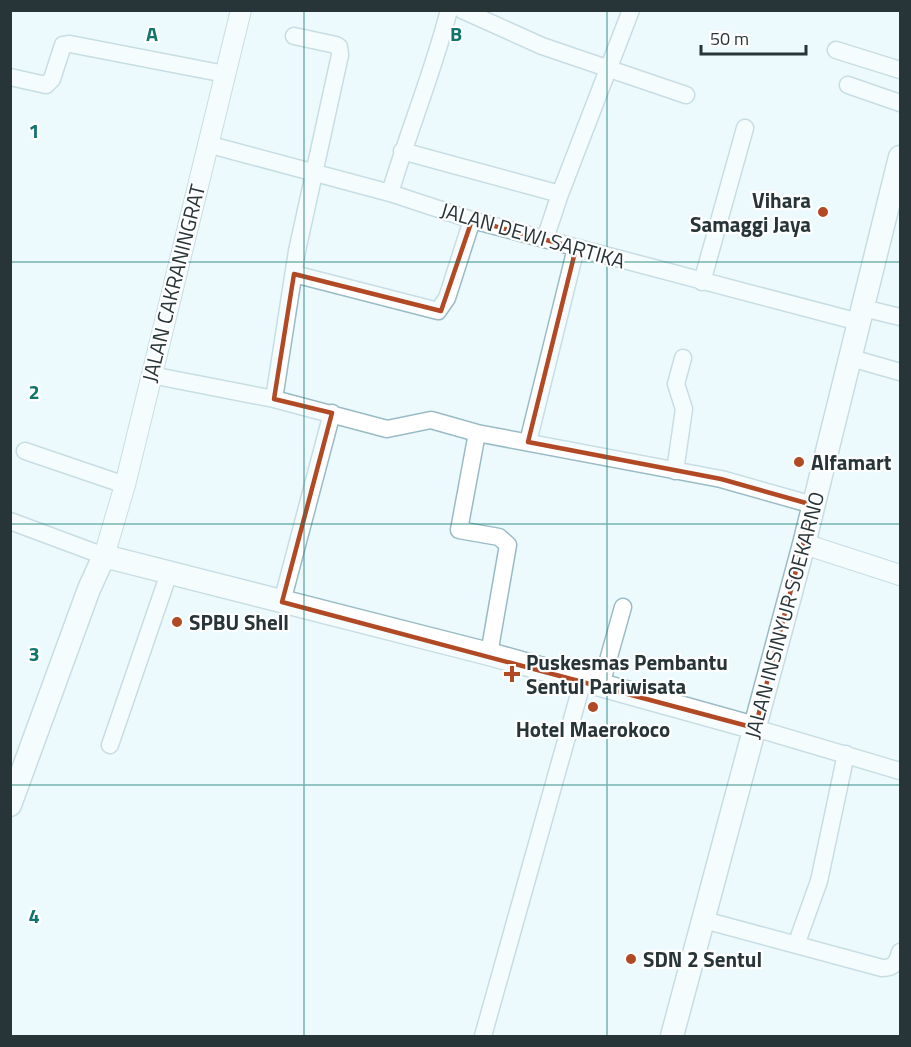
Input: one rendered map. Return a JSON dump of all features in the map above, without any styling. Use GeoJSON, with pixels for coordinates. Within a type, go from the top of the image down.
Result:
{"type":"FeatureCollection","features":[{"type":"Feature","properties":{"kind":"main road","name":"JALAN INSINYUR SOEKARNO"},"geometry":{"type":"LineString","coordinates":[[672,1036],[804,544],[900,157]]}},
{"type":"Feature","properties":{"kind":"main road"},"geometry":{"type":"LineString","coordinates":[[10,805],[89,589],[104,556],[489,654],[755,728]]}},
{"type":"Feature","properties":{"kind":"street","name":"JALAN CAKRANINGRAT"},"geometry":{"type":"LineString","coordinates":[[104,556],[125,485],[207,144],[242,10]]}},
{"type":"Feature","properties":{"kind":"street"},"geometry":{"type":"LineString","coordinates":[[390,193],[402,151],[441,43],[448,10]]}},
{"type":"Feature","properties":{"kind":"street"},"geometry":{"type":"LineString","coordinates":[[462,10],[542,46],[611,67],[686,94]]}},
{"type":"Feature","properties":{"kind":"street"},"geometry":{"type":"LineString","coordinates":[[545,240],[560,194],[611,67],[631,10]]}},
{"type":"Feature","properties":{"kind":"street"},"geometry":{"type":"LineString","coordinates":[[274,399],[294,274],[340,51],[336,45],[294,36]]}},
{"type":"Feature","properties":{"kind":"street"},"geometry":{"type":"LineString","coordinates":[[10,77],[46,85],[51,79],[63,45],[70,44],[225,74]]}},
{"type":"Feature","properties":{"kind":"street"},"geometry":{"type":"LineString","coordinates":[[836,50],[900,70]]}},
{"type":"Feature","properties":{"kind":"street"},"geometry":{"type":"LineString","coordinates":[[848,86],[900,103]]}},
{"type":"Feature","properties":{"kind":"street"},"geometry":{"type":"LineString","coordinates":[[702,282],[745,128]]}},
{"type":"Feature","properties":{"kind":"street","name":"JALAN DEWI SARTIKA"},"geometry":{"type":"LineString","coordinates":[[207,144],[390,193],[472,220],[702,282],[861,315],[900,317]]}},
{"type":"Feature","properties":{"kind":"street"},"geometry":{"type":"LineString","coordinates":[[402,151],[560,194]]}},
{"type":"Feature","properties":{"kind":"street"},"geometry":{"type":"LineString","coordinates":[[294,274],[438,311],[447,298],[472,220]]}},
{"type":"Feature","properties":{"kind":"street"},"geometry":{"type":"LineString","coordinates":[[528,442],[576,248]]}},
{"type":"Feature","properties":{"kind":"street"},"geometry":{"type":"LineString","coordinates":[[675,471],[684,409],[676,384],[683,358]]}},
{"type":"Feature","properties":{"kind":"street"},"geometry":{"type":"LineString","coordinates":[[851,358],[900,372]]}},
{"type":"Feature","properties":{"kind":"street"},"geometry":{"type":"LineString","coordinates":[[151,375],[274,399],[387,429],[406,427],[422,420],[477,433],[721,479],[813,506]]}},
{"type":"Feature","properties":{"kind":"street"},"geometry":{"type":"LineString","coordinates":[[282,602],[332,413]]}},
{"type":"Feature","properties":{"kind":"street"},"geometry":{"type":"LineString","coordinates":[[477,433],[459,530],[499,537],[508,545],[489,654]]}},
{"type":"Feature","properties":{"kind":"street"},"geometry":{"type":"LineString","coordinates":[[25,451],[125,485]]}},
{"type":"Feature","properties":{"kind":"street"},"geometry":{"type":"LineString","coordinates":[[10,521],[104,556]]}},
{"type":"Feature","properties":{"kind":"street"},"geometry":{"type":"LineString","coordinates":[[804,544],[900,574]]}},
{"type":"Feature","properties":{"kind":"street"},"geometry":{"type":"LineString","coordinates":[[110,745],[169,573]]}},
{"type":"Feature","properties":{"kind":"street"},"geometry":{"type":"LineString","coordinates":[[483,1036],[592,683],[624,607]]}},
{"type":"Feature","properties":{"kind":"street"},"geometry":{"type":"LineString","coordinates":[[755,728],[900,771]]}},
{"type":"Feature","properties":{"kind":"street"},"geometry":{"type":"LineString","coordinates":[[796,945],[819,881],[846,754]]}},
{"type":"Feature","properties":{"kind":"street"},"geometry":{"type":"LineString","coordinates":[[704,920],[882,968],[890,968],[896,964],[900,952]]}},
{"type":"Feature","properties":{"kind":"highlighted area"},"geometry":{"type":"Polygon","coordinates":[[[472,220],[576,248],[528,442],[721,479],[813,505],[755,728],[282,602],[332,413],[274,399],[294,274],[441,311],[472,220]]]}},
{"type":"Feature","properties":{"kind":"place","name":"Vihara Samaggi Jaya"},"geometry":{"type":"Point","coordinates":[823,212]}},
{"type":"Feature","properties":{"kind":"place","name":"Alfamart"},"geometry":{"type":"Point","coordinates":[799,462]}},
{"type":"Feature","properties":{"kind":"place","name":"SPBU Shell"},"geometry":{"type":"Point","coordinates":[177,622]}},
{"type":"Feature","properties":{"kind":"place","name":"Puskesmas Pembantu Sentul Pariwisata"},"geometry":{"type":"Point","coordinates":[512,674]}},
{"type":"Feature","properties":{"kind":"place","name":"Hotel Maerokoco"},"geometry":{"type":"Point","coordinates":[593,707]}},
{"type":"Feature","properties":{"kind":"place","name":"SDN 2 Sentul"},"geometry":{"type":"Point","coordinates":[631,959]}}]}
